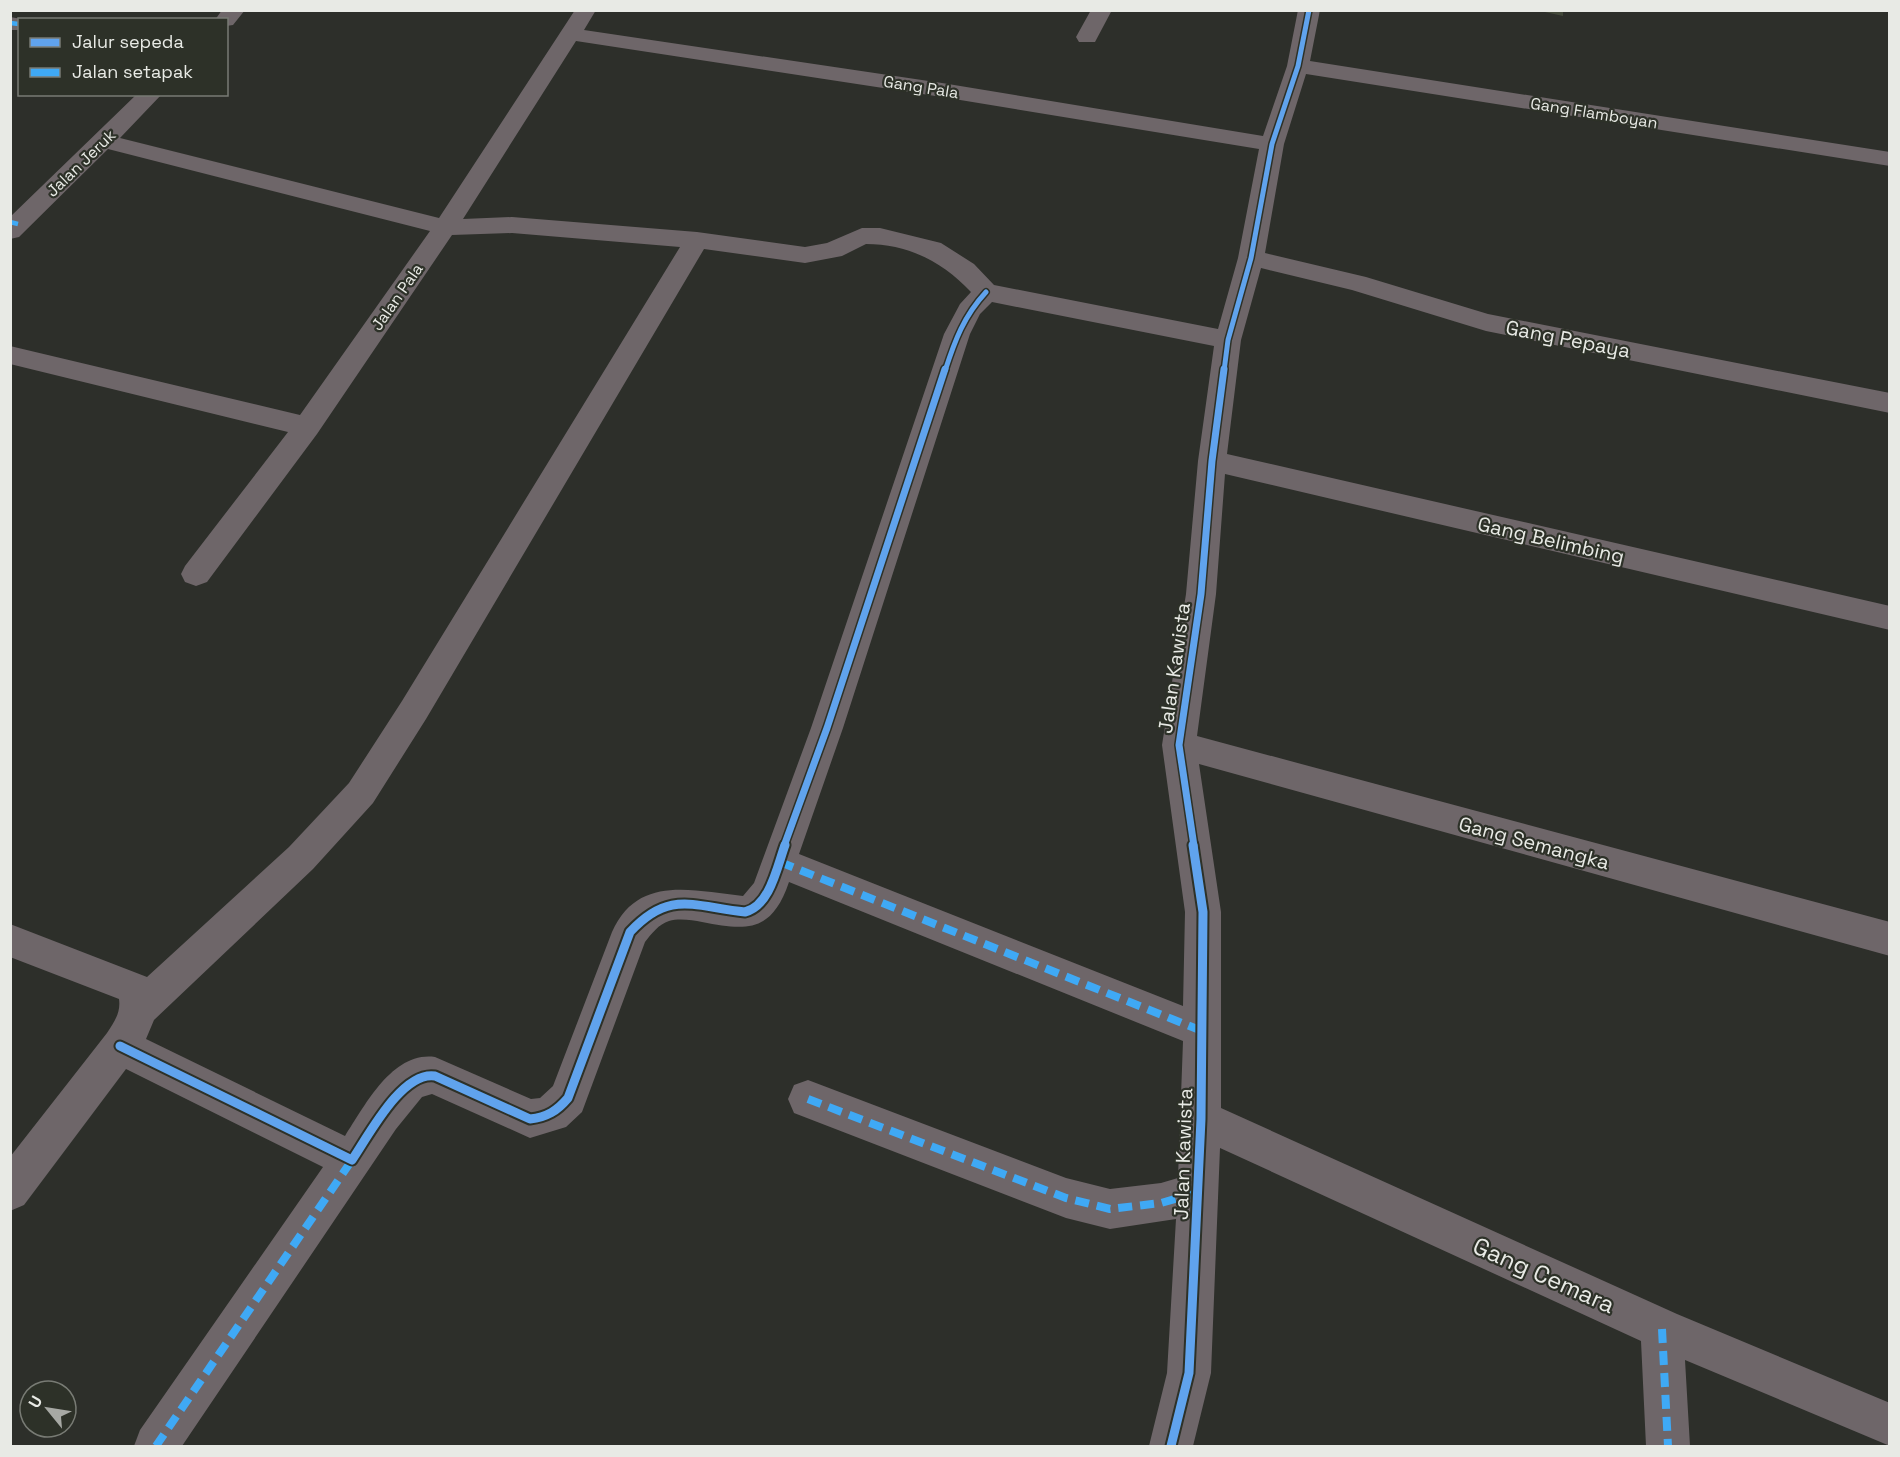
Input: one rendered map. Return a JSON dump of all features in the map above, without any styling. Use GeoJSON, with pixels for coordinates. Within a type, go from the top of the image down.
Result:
{"type":"FeatureCollection","features":[{"type":"Feature","properties":{"kind":"street","name":"Jalan Pala"},"geometry":{"type":"LineString","coordinates":[[196,574],[307,427],[445,227],[586,10]]}},
{"type":"Feature","properties":{"kind":"street"},"geometry":{"type":"LineString","coordinates":[[1088,37],[1102,10]]}},
{"type":"Feature","properties":{"kind":"street","name":"Jalan Kawista"},"geometry":{"type":"LineString","coordinates":[[1171,1446],[1189,1374],[1201,1119],[1203,912],[1179,745],[1201,594],[1212,461],[1228,340],[1251,258],[1272,144],[1298,66],[1309,10]]}},
{"type":"Feature","properties":{"kind":"street","name":"Gang Pala"},"geometry":{"type":"LineString","coordinates":[[570,34],[942,90],[1272,144]]}},
{"type":"Feature","properties":{"kind":"street","name":"Gang Flamboyan"},"geometry":{"type":"LineString","coordinates":[[1298,66],[1890,159]]}},
{"type":"Feature","properties":{"kind":"street","name":"Jalan Jeruk"},"geometry":{"type":"LineString","coordinates":[[13,226],[105,141],[149,96]]}},
{"type":"Feature","properties":{"kind":"street"},"geometry":{"type":"LineString","coordinates":[[105,141],[445,227],[512,225],[697,240],[805,255],[833,250],[862,237],[880,236],[933,249],[965,270],[986,292],[1228,340]]}},
{"type":"Feature","properties":{"kind":"street"},"geometry":{"type":"LineString","coordinates":[[140,1008],[301,858],[362,793],[697,240]]}},
{"type":"Feature","properties":{"kind":"street","name":"Gang Pepaya"},"geometry":{"type":"LineString","coordinates":[[1251,258],[1357,283],[1486,322],[1890,403]]}},
{"type":"Feature","properties":{"kind":"street"},"geometry":{"type":"LineString","coordinates":[[156,1446],[352,1160],[403,1090],[416,1078],[425,1075],[435,1076],[530,1119],[545,1118],[559,1109],[568,1098],[630,932],[639,920],[665,903],[681,902],[736,912],[753,910],[768,892],[957,334],[969,310],[986,292]]}},
{"type":"Feature","properties":{"kind":"street"},"geometry":{"type":"LineString","coordinates":[[10,355],[307,427]]}},
{"type":"Feature","properties":{"kind":"street","name":"Gang Belimbing"},"geometry":{"type":"LineString","coordinates":[[1212,461],[1890,618]]}},
{"type":"Feature","properties":{"kind":"street","name":"Gang Semangka"},"geometry":{"type":"LineString","coordinates":[[1179,745],[1890,939]]}},
{"type":"Feature","properties":{"kind":"street"},"geometry":{"type":"LineString","coordinates":[[780,862],[1202,1031]]}},
{"type":"Feature","properties":{"kind":"street"},"geometry":{"type":"LineString","coordinates":[[10,940],[133,987],[139,995],[140,1008],[134,1024],[120,1046],[10,1191]]}},
{"type":"Feature","properties":{"kind":"street"},"geometry":{"type":"LineString","coordinates":[[120,1046],[352,1160]]}},
{"type":"Feature","properties":{"kind":"street"},"geometry":{"type":"LineString","coordinates":[[808,1099],[1066,1198],[1110,1209],[1161,1203],[1199,1192]]}},
{"type":"Feature","properties":{"kind":"street","name":"Gang Cemara"},"geometry":{"type":"LineString","coordinates":[[1201,1119],[1662,1329],[1890,1425]]}},
{"type":"Feature","properties":{"kind":"street"},"geometry":{"type":"LineString","coordinates":[[1662,1329],[1668,1446]]}},
{"type":"Feature","properties":{"kind":"building"},"geometry":{"type":"Polygon","coordinates":[[[1536,10],[1563,10],[1563,16],[1536,10]]]}},
{"type":"Feature","properties":{"kind":"marked path"},"geometry":{"type":"LineString","coordinates":[[10,23],[18,24]]}},
{"type":"Feature","properties":{"kind":"marked path"},"geometry":{"type":"LineString","coordinates":[[10,222],[18,224]]}},
{"type":"Feature","properties":{"kind":"marked path"},"geometry":{"type":"LineString","coordinates":[[780,862],[1202,1031]]}},
{"type":"Feature","properties":{"kind":"marked path"},"geometry":{"type":"LineString","coordinates":[[808,1099],[1066,1198],[1110,1209],[1161,1203],[1199,1192]]}},
{"type":"Feature","properties":{"kind":"marked path"},"geometry":{"type":"LineString","coordinates":[[156,1446],[352,1160]]}},
{"type":"Feature","properties":{"kind":"marked path"},"geometry":{"type":"LineString","coordinates":[[1662,1329],[1668,1446]]}},
{"type":"Feature","properties":{"kind":"cycle path"},"geometry":{"type":"LineString","coordinates":[[1171,1446],[1189,1373],[1201,1119],[1203,912],[1179,745],[1201,594],[1212,461],[1228,340],[1251,258],[1272,144],[1298,66],[1309,10]]}},
{"type":"Feature","properties":{"kind":"cycle path"},"geometry":{"type":"LineString","coordinates":[[120,1046],[352,1160],[400,1092],[421,1076],[435,1076],[530,1119],[547,1116],[560,1107],[568,1098],[630,932],[644,918],[670,904],[697,905],[745,912],[753,910],[768,892],[827,728],[957,334],[969,310],[986,292]]}}]}
